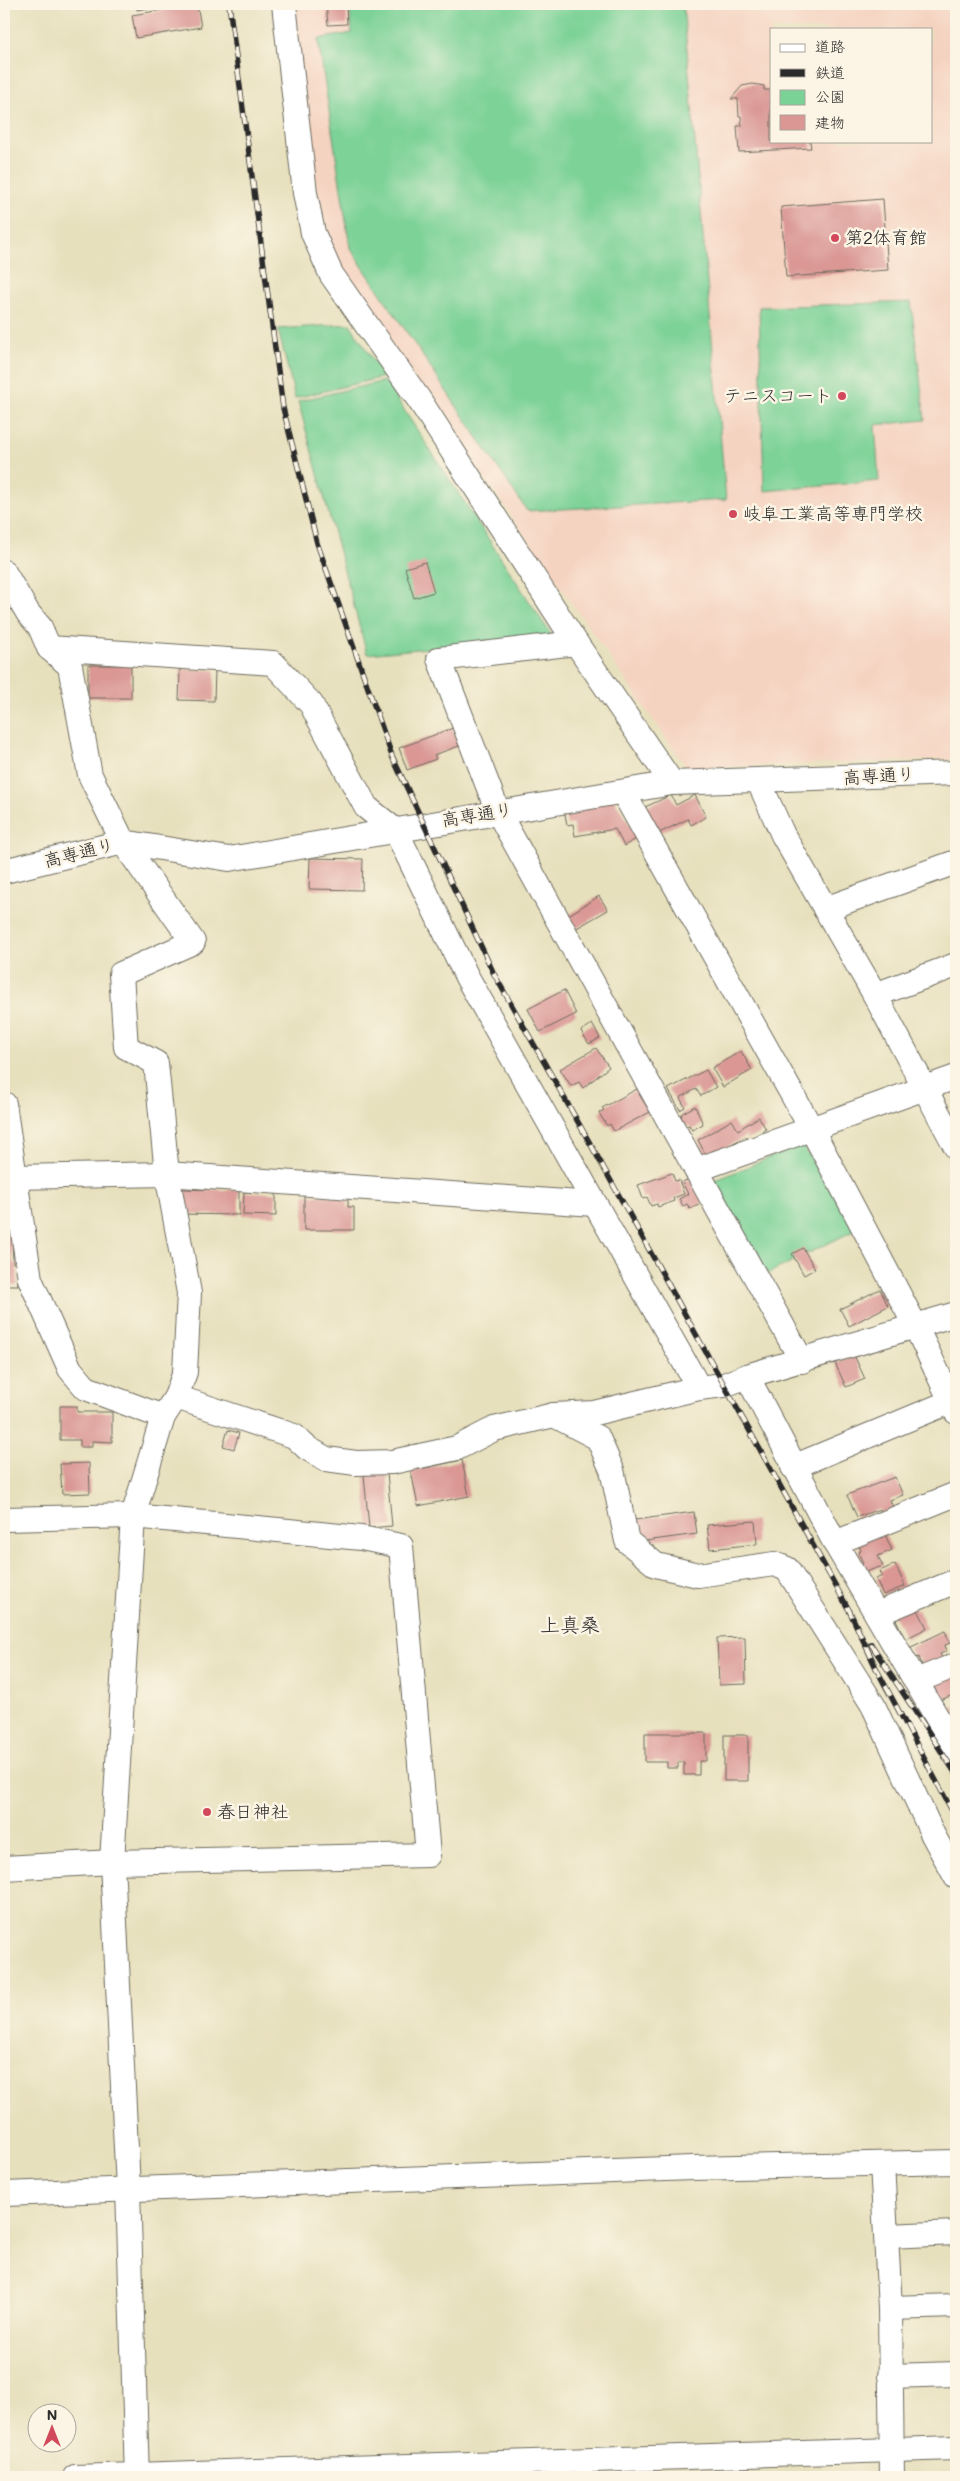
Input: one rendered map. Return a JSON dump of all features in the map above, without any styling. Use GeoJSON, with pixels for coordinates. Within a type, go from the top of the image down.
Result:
{"type":"FeatureCollection","features":[{"type":"Feature","properties":{"kind":"street"},"geometry":{"type":"LineString","coordinates":[[284,4],[305,193],[313,233],[328,266],[346,297],[420,401],[576,643],[672,783]]}},
{"type":"Feature","properties":{"kind":"street"},"geometry":{"type":"LineString","coordinates":[[5,576],[28,613],[40,627],[49,648],[70,666],[90,774],[123,842],[193,942],[121,974],[126,1047],[156,1063],[167,1174],[189,1293],[185,1372],[176,1397],[162,1417],[133,1516],[112,1862],[128,2189],[137,2476]]}},
{"type":"Feature","properties":{"kind":"street"},"geometry":{"type":"LineString","coordinates":[[576,643],[439,659],[498,812],[802,1361]]}},
{"type":"Feature","properties":{"kind":"street"},"geometry":{"type":"LineString","coordinates":[[49,648],[273,663],[311,704],[366,807],[396,830],[468,977],[699,1388]]}},
{"type":"Feature","properties":{"kind":"street","name":"高専通り"},"geometry":{"type":"LineString","coordinates":[[4,870],[123,842],[229,859],[672,783],[759,782],[956,772]]}},
{"type":"Feature","properties":{"kind":"street"},"geometry":{"type":"LineString","coordinates":[[759,782],[783,835],[927,1088],[956,1147]]}},
{"type":"Feature","properties":{"kind":"street"},"geometry":{"type":"LineString","coordinates":[[623,792],[811,1128],[916,1326],[954,1407],[793,1467]]}},
{"type":"Feature","properties":{"kind":"street"},"geometry":{"type":"LineString","coordinates":[[825,909],[956,862]]}},
{"type":"Feature","properties":{"kind":"street"},"geometry":{"type":"LineString","coordinates":[[875,995],[956,965]]}},
{"type":"Feature","properties":{"kind":"street"},"geometry":{"type":"LineString","coordinates":[[696,1170],[956,1077]]}},
{"type":"Feature","properties":{"kind":"street"},"geometry":{"type":"LineString","coordinates":[[4,1104],[12,1189],[30,1279],[70,1369],[86,1388],[162,1417]]}},
{"type":"Feature","properties":{"kind":"street"},"geometry":{"type":"LineString","coordinates":[[12,1189],[167,1174],[594,1204]]}},
{"type":"Feature","properties":{"kind":"street"},"geometry":{"type":"LineString","coordinates":[[176,1397],[294,1436],[307,1448],[326,1459],[356,1463],[392,1462],[457,1448],[494,1429],[554,1415],[594,1413],[699,1388],[724,1385],[747,1376],[956,1314]]}},
{"type":"Feature","properties":{"kind":"street"},"geometry":{"type":"LineString","coordinates":[[747,1376],[793,1467],[835,1543],[954,1743]]}},
{"type":"Feature","properties":{"kind":"street"},"geometry":{"type":"LineString","coordinates":[[554,1415],[598,1438],[612,1470],[627,1541],[656,1564],[698,1575],[774,1564],[787,1569],[873,1705],[933,1835],[956,1876]]}},
{"type":"Feature","properties":{"kind":"street"},"geometry":{"type":"LineString","coordinates":[[835,1543],[956,1494]]}},
{"type":"Feature","properties":{"kind":"street"},"geometry":{"type":"LineString","coordinates":[[4,1519],[133,1516],[360,1538],[401,1546],[428,1855],[112,1862],[4,1868]]}},
{"type":"Feature","properties":{"kind":"street"},"geometry":{"type":"LineString","coordinates":[[877,1614],[956,1581]]}},
{"type":"Feature","properties":{"kind":"street"},"geometry":{"type":"LineString","coordinates":[[916,1681],[956,1665]]}},
{"type":"Feature","properties":{"kind":"street"},"geometry":{"type":"LineString","coordinates":[[4,2194],[692,2168],[956,2162]]}},
{"type":"Feature","properties":{"kind":"street"},"geometry":{"type":"LineString","coordinates":[[882,2164],[888,2236],[892,2477]]}},
{"type":"Feature","properties":{"kind":"street"},"geometry":{"type":"LineString","coordinates":[[888,2236],[956,2233]]}},
{"type":"Feature","properties":{"kind":"street"},"geometry":{"type":"LineString","coordinates":[[890,2308],[956,2306]]}},
{"type":"Feature","properties":{"kind":"street"},"geometry":{"type":"LineString","coordinates":[[890,2376],[956,2374]]}},
{"type":"Feature","properties":{"kind":"street"},"geometry":{"type":"LineString","coordinates":[[75,2477],[891,2452],[956,2448]]}},
{"type":"Feature","properties":{"kind":"shaded area","name":"岐阜工業高等専門学校"},"geometry":{"type":"Polygon","coordinates":[[[293,4],[956,4],[956,759],[687,768],[339,269],[319,209],[293,4]]]}},
{"type":"Feature","properties":{"kind":"green space"},"geometry":{"type":"Polygon","coordinates":[[[349,4],[683,4],[726,500],[527,511],[350,248],[318,39],[352,33],[349,4]]]}},
{"type":"Feature","properties":{"kind":"green space","name":"テニスコート"},"geometry":{"type":"Polygon","coordinates":[[[911,302],[925,420],[875,425],[879,481],[764,491],[759,307],[911,302]]]}},
{"type":"Feature","properties":{"kind":"green space"},"geometry":{"type":"Polygon","coordinates":[[[350,324],[384,377],[295,398],[278,329],[350,324]]]}},
{"type":"Feature","properties":{"kind":"green space"},"geometry":{"type":"Polygon","coordinates":[[[385,381],[552,636],[367,654],[298,401],[385,381]]]}},
{"type":"Feature","properties":{"kind":"green space"},"geometry":{"type":"Polygon","coordinates":[[[802,1144],[855,1230],[765,1275],[709,1183],[802,1144]]]}},
{"type":"Feature","properties":{"kind":"building"},"geometry":{"type":"Polygon","coordinates":[[[136,4],[167,4],[167,5],[137,10],[136,4]]]}},
{"type":"Feature","properties":{"kind":"building"},"geometry":{"type":"Polygon","coordinates":[[[197,4],[201,27],[136,38],[132,15],[197,4]]]}},
{"type":"Feature","properties":{"kind":"building"},"geometry":{"type":"Polygon","coordinates":[[[326,4],[346,4],[347,24],[328,25],[326,4]]]}},
{"type":"Feature","properties":{"kind":"building"},"geometry":{"type":"Polygon","coordinates":[[[780,4],[818,4],[818,5],[780,9],[780,4]]]}},
{"type":"Feature","properties":{"kind":"building"},"geometry":{"type":"Polygon","coordinates":[[[753,84],[764,86],[764,90],[770,90],[770,142],[810,142],[811,148],[739,152],[737,126],[742,126],[741,116],[739,116],[738,99],[731,99],[742,86],[753,84]]]}},
{"type":"Feature","properties":{"kind":"building","name":"第2体育館"},"geometry":{"type":"Polygon","coordinates":[[[883,199],[888,270],[786,277],[781,207],[883,199]]]}},
{"type":"Feature","properties":{"kind":"building"},"geometry":{"type":"Polygon","coordinates":[[[425,562],[434,592],[414,598],[405,568],[425,562]]]}},
{"type":"Feature","properties":{"kind":"building"},"geometry":{"type":"Polygon","coordinates":[[[88,665],[131,665],[131,698],[88,698],[88,665]]]}},
{"type":"Feature","properties":{"kind":"building"},"geometry":{"type":"Polygon","coordinates":[[[180,669],[215,670],[214,701],[179,700],[180,669]]]}},
{"type":"Feature","properties":{"kind":"building"},"geometry":{"type":"Polygon","coordinates":[[[453,728],[459,746],[434,755],[436,759],[407,770],[399,748],[453,728]]]}},
{"type":"Feature","properties":{"kind":"building"},"geometry":{"type":"Polygon","coordinates":[[[671,795],[676,805],[695,795],[706,817],[691,825],[688,819],[657,834],[643,808],[671,795]]]}},
{"type":"Feature","properties":{"kind":"building"},"geometry":{"type":"Polygon","coordinates":[[[614,799],[638,838],[624,846],[615,829],[575,836],[573,824],[567,825],[564,809],[614,799]]]}},
{"type":"Feature","properties":{"kind":"building"},"geometry":{"type":"Polygon","coordinates":[[[310,858],[363,859],[362,890],[309,889],[310,858]]]}},
{"type":"Feature","properties":{"kind":"building"},"geometry":{"type":"Polygon","coordinates":[[[599,896],[608,910],[575,929],[567,916],[599,896]]]}},
{"type":"Feature","properties":{"kind":"building"},"geometry":{"type":"Polygon","coordinates":[[[564,990],[576,1014],[540,1032],[528,1009],[564,990]]]}},
{"type":"Feature","properties":{"kind":"building"},"geometry":{"type":"Polygon","coordinates":[[[592,1024],[600,1038],[589,1044],[581,1031],[592,1024]]]}},
{"type":"Feature","properties":{"kind":"building"},"geometry":{"type":"Polygon","coordinates":[[[596,1048],[609,1067],[583,1088],[579,1082],[571,1086],[560,1069],[596,1048]]]}},
{"type":"Feature","properties":{"kind":"building"},"geometry":{"type":"Polygon","coordinates":[[[741,1051],[752,1070],[723,1087],[712,1068],[741,1051]]]}},
{"type":"Feature","properties":{"kind":"building"},"geometry":{"type":"Polygon","coordinates":[[[706,1070],[716,1087],[701,1096],[696,1089],[680,1098],[685,1107],[680,1110],[668,1089],[706,1070]]]}},
{"type":"Feature","properties":{"kind":"building"},"geometry":{"type":"Polygon","coordinates":[[[639,1088],[642,1093],[639,1094],[650,1112],[614,1131],[610,1124],[607,1126],[599,1113],[604,1110],[602,1108],[639,1088]]]}},
{"type":"Feature","properties":{"kind":"building"},"geometry":{"type":"Polygon","coordinates":[[[695,1106],[703,1124],[692,1130],[689,1125],[684,1127],[679,1118],[682,1116],[681,1114],[695,1106]]]}},
{"type":"Feature","properties":{"kind":"building"},"geometry":{"type":"Polygon","coordinates":[[[759,1117],[766,1129],[748,1140],[746,1136],[716,1153],[714,1150],[706,1155],[698,1140],[732,1120],[738,1130],[759,1117]]]}},
{"type":"Feature","properties":{"kind":"building"},"geometry":{"type":"Polygon","coordinates":[[[672,1173],[675,1181],[679,1180],[684,1194],[673,1198],[674,1201],[658,1207],[657,1204],[651,1206],[647,1197],[643,1199],[638,1185],[672,1173]]]}},
{"type":"Feature","properties":{"kind":"building"},"geometry":{"type":"Polygon","coordinates":[[[690,1179],[703,1203],[690,1209],[687,1204],[683,1206],[679,1199],[688,1194],[682,1182],[690,1179]]]}},
{"type":"Feature","properties":{"kind":"building"},"geometry":{"type":"Polygon","coordinates":[[[180,1189],[239,1190],[239,1215],[179,1214],[180,1189]]]}},
{"type":"Feature","properties":{"kind":"building"},"geometry":{"type":"Polygon","coordinates":[[[244,1192],[276,1193],[276,1216],[243,1215],[244,1192]]]}},
{"type":"Feature","properties":{"kind":"building"},"geometry":{"type":"Polygon","coordinates":[[[304,1195],[348,1196],[348,1207],[354,1207],[354,1230],[304,1230],[304,1195]]]}},
{"type":"Feature","properties":{"kind":"building"},"geometry":{"type":"Polygon","coordinates":[[[4,1231],[12,1231],[13,1263],[17,1263],[18,1285],[4,1285],[4,1231]]]}},
{"type":"Feature","properties":{"kind":"building"},"geometry":{"type":"Polygon","coordinates":[[[803,1248],[815,1269],[804,1275],[792,1254],[803,1248]]]}},
{"type":"Feature","properties":{"kind":"building"},"geometry":{"type":"Polygon","coordinates":[[[880,1289],[888,1306],[849,1326],[840,1309],[880,1289]]]}},
{"type":"Feature","properties":{"kind":"building"},"geometry":{"type":"Polygon","coordinates":[[[854,1355],[865,1379],[846,1387],[835,1363],[854,1355]]]}},
{"type":"Feature","properties":{"kind":"building"},"geometry":{"type":"Polygon","coordinates":[[[60,1406],[77,1406],[77,1412],[112,1412],[112,1442],[92,1441],[92,1447],[80,1447],[80,1440],[60,1440],[60,1406]]]}},
{"type":"Feature","properties":{"kind":"building"},"geometry":{"type":"Polygon","coordinates":[[[228,1430],[239,1433],[234,1449],[223,1446],[228,1430]]]}},
{"type":"Feature","properties":{"kind":"building"},"geometry":{"type":"Polygon","coordinates":[[[462,1460],[469,1496],[418,1506],[411,1471],[462,1460]]]}},
{"type":"Feature","properties":{"kind":"building"},"geometry":{"type":"Polygon","coordinates":[[[89,1463],[90,1493],[62,1494],[60,1464],[89,1463]]]}},
{"type":"Feature","properties":{"kind":"building"},"geometry":{"type":"Polygon","coordinates":[[[387,1473],[392,1526],[369,1528],[364,1475],[387,1473]]]}},
{"type":"Feature","properties":{"kind":"building"},"geometry":{"type":"Polygon","coordinates":[[[895,1477],[903,1495],[890,1500],[894,1509],[882,1514],[880,1509],[857,1517],[847,1495],[895,1477]]]}},
{"type":"Feature","properties":{"kind":"building"},"geometry":{"type":"Polygon","coordinates":[[[694,1512],[697,1534],[638,1542],[635,1520],[694,1512]]]}},
{"type":"Feature","properties":{"kind":"building"},"geometry":{"type":"Polygon","coordinates":[[[755,1521],[757,1544],[710,1549],[707,1525],[755,1521]]]}},
{"type":"Feature","properties":{"kind":"building"},"geometry":{"type":"Polygon","coordinates":[[[884,1532],[892,1550],[878,1556],[883,1566],[865,1572],[860,1564],[863,1563],[858,1552],[861,1551],[858,1542],[884,1532]]]}},
{"type":"Feature","properties":{"kind":"building"},"geometry":{"type":"Polygon","coordinates":[[[895,1564],[905,1586],[883,1595],[876,1579],[882,1576],[880,1571],[895,1564]]]}},
{"type":"Feature","properties":{"kind":"building"},"geometry":{"type":"Polygon","coordinates":[[[912,1606],[915,1611],[918,1610],[927,1628],[905,1639],[894,1615],[912,1606]]]}},
{"type":"Feature","properties":{"kind":"building"},"geometry":{"type":"Polygon","coordinates":[[[945,1631],[950,1643],[945,1645],[947,1651],[940,1654],[943,1659],[923,1668],[919,1657],[914,1659],[909,1648],[945,1631]]]}},
{"type":"Feature","properties":{"kind":"building"},"geometry":{"type":"Polygon","coordinates":[[[745,1637],[746,1684],[719,1685],[717,1638],[745,1637]]]}},
{"type":"Feature","properties":{"kind":"building"},"geometry":{"type":"Polygon","coordinates":[[[956,1673],[956,1694],[940,1700],[932,1683],[956,1673]]]}},
{"type":"Feature","properties":{"kind":"building"},"geometry":{"type":"Polygon","coordinates":[[[956,1705],[956,1721],[951,1708],[956,1705]]]}},
{"type":"Feature","properties":{"kind":"building"},"geometry":{"type":"Polygon","coordinates":[[[645,1733],[706,1733],[706,1761],[699,1761],[699,1775],[684,1775],[684,1762],[678,1762],[678,1768],[667,1768],[667,1762],[645,1762],[645,1733]]]}},
{"type":"Feature","properties":{"kind":"building"},"geometry":{"type":"Polygon","coordinates":[[[724,1735],[748,1735],[748,1781],[724,1781],[724,1735]]]}},
{"type":"Feature","properties":{"kind":"railway"},"geometry":{"type":"LineString","coordinates":[[229,4],[283,408],[317,543],[392,756],[494,974],[849,1610],[878,1672],[956,1818]]}},
{"type":"Feature","properties":{"kind":"railway"},"geometry":{"type":"LineString","coordinates":[[871,1644],[956,1774]]}},
{"type":"Feature","properties":{"kind":"place","name":"第2体育館"},"geometry":{"type":"Point","coordinates":[835,238]}},
{"type":"Feature","properties":{"kind":"place","name":"テニスコート"},"geometry":{"type":"Point","coordinates":[842,396]}},
{"type":"Feature","properties":{"kind":"place","name":"岐阜工業高等専門学校"},"geometry":{"type":"Point","coordinates":[733,514]}},
{"type":"Feature","properties":{"kind":"place","name":"春日神社"},"geometry":{"type":"Point","coordinates":[207,1812]}},
{"type":"Feature","properties":{"kind":"district","name":"上真桑"},"geometry":{"type":"Point","coordinates":[570,1625]}}]}
